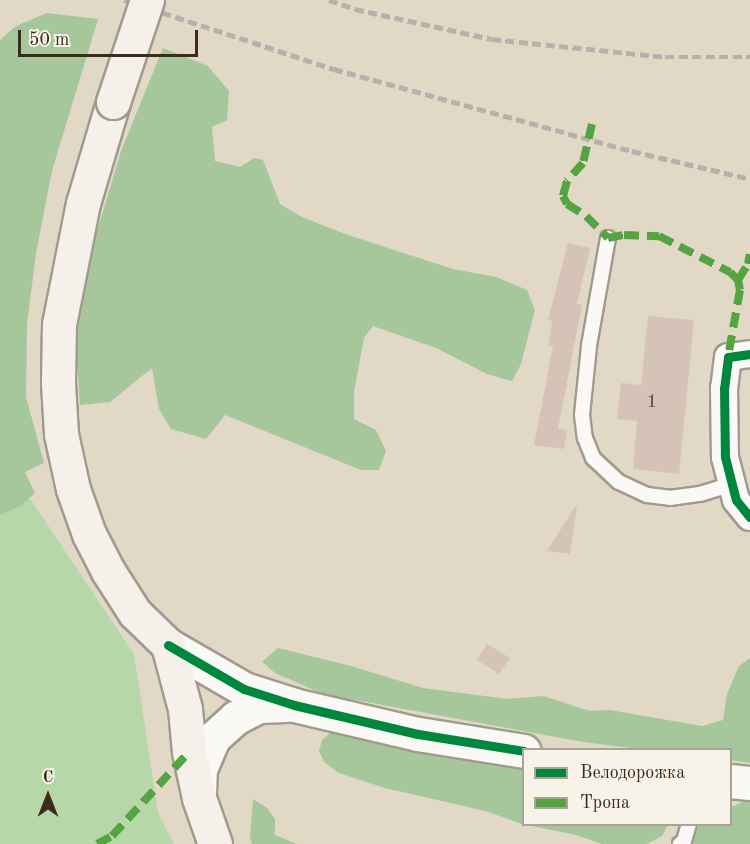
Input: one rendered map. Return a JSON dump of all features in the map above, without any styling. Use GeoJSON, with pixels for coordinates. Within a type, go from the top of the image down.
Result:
{"type":"FeatureCollection","features":[{"type":"Feature","properties":{"kind":"main road"},"geometry":{"type":"LineString","coordinates":[[147,0],[83,203],[59,324],[61,434],[73,489],[98,553],[135,613],[168,645],[185,709],[189,752],[199,798],[215,844]]}},
{"type":"Feature","properties":{"kind":"street"},"geometry":{"type":"LineString","coordinates":[[739,356],[724,388],[725,457],[736,500],[750,517]]}},
{"type":"Feature","properties":{"kind":"street"},"geometry":{"type":"LineString","coordinates":[[168,645],[244,689],[294,705],[418,734],[522,751]]}},
{"type":"Feature","properties":{"kind":"street"},"geometry":{"type":"LineString","coordinates":[[199,798],[200,769],[213,738],[235,718],[259,706],[294,705]]}},
{"type":"Feature","properties":{"kind":"street"},"geometry":{"type":"LineString","coordinates":[[732,781],[750,783]]}},
{"type":"Feature","properties":{"kind":"lane"},"geometry":{"type":"LineString","coordinates":[[608,238],[590,346],[582,415],[585,438],[593,458],[619,482],[647,495],[670,498],[700,494],[732,484]]}},
{"type":"Feature","properties":{"kind":"lane"},"geometry":{"type":"LineString","coordinates":[[680,844],[684,841],[689,826]]}},
{"type":"Feature","properties":{"kind":"green space"},"geometry":{"type":"Polygon","coordinates":[[[47,13],[98,19],[52,171],[36,253],[27,325],[26,397],[44,463],[25,472],[35,493],[21,506],[0,515],[0,40],[16,26],[47,13]]]}},
{"type":"Feature","properties":{"kind":"green space"},"geometry":{"type":"Polygon","coordinates":[[[163,48],[208,66],[229,91],[227,120],[212,127],[215,161],[240,167],[254,158],[263,160],[280,204],[302,217],[345,234],[453,269],[496,277],[527,290],[535,310],[521,364],[512,381],[487,374],[436,348],[373,326],[364,338],[354,392],[354,419],[376,430],[386,451],[379,470],[361,470],[225,415],[206,439],[171,429],[159,409],[152,368],[110,402],[80,405],[77,362],[78,311],[96,235],[121,151],[163,48]]]}},
{"type":"Feature","properties":{"kind":"green space"},"geometry":{"type":"Polygon","coordinates":[[[0,487],[31,500],[134,654],[158,813],[174,844],[0,844],[0,487]]]}},
{"type":"Feature","properties":{"kind":"green space"},"geometry":{"type":"Polygon","coordinates":[[[278,648],[351,666],[423,688],[508,699],[543,696],[590,711],[610,710],[702,726],[723,720],[727,694],[739,666],[750,658],[750,763],[732,760],[732,748],[630,748],[583,742],[323,694],[275,673],[262,662],[278,648]]]}},
{"type":"Feature","properties":{"kind":"green space"},"geometry":{"type":"Polygon","coordinates":[[[348,732],[522,767],[522,824],[485,811],[385,788],[339,773],[324,762],[319,751],[322,740],[330,733],[348,732]]]}},
{"type":"Feature","properties":{"kind":"green space"},"geometry":{"type":"Polygon","coordinates":[[[253,799],[267,808],[275,819],[275,835],[297,844],[252,844],[250,838],[253,799]]]}},
{"type":"Feature","properties":{"kind":"green space"},"geometry":{"type":"Polygon","coordinates":[[[750,799],[750,844],[691,844],[699,826],[732,826],[732,807],[750,799]]]}},
{"type":"Feature","properties":{"kind":"green space"},"geometry":{"type":"Polygon","coordinates":[[[532,826],[667,826],[662,836],[647,844],[602,844],[576,835],[532,826]]]}},
{"type":"Feature","properties":{"kind":"building"},"geometry":{"type":"Polygon","coordinates":[[[568,243],[590,248],[577,304],[582,305],[558,429],[567,430],[564,449],[534,445],[553,346],[549,345],[552,321],[548,320],[568,243]]]}},
{"type":"Feature","properties":{"kind":"building"},"geometry":{"type":"Polygon","coordinates":[[[648,316],[694,320],[679,474],[633,469],[637,421],[617,419],[621,383],[641,385],[648,316]]]}},
{"type":"Feature","properties":{"kind":"building"},"geometry":{"type":"Polygon","coordinates":[[[577,504],[570,554],[547,551],[577,504]]]}},
{"type":"Feature","properties":{"kind":"building"},"geometry":{"type":"Polygon","coordinates":[[[487,644],[510,658],[499,674],[477,660],[487,644]]]}},
{"type":"Feature","properties":{"kind":"railway"},"geometry":{"type":"LineString","coordinates":[[124,0],[334,69],[632,151],[750,179]]}},
{"type":"Feature","properties":{"kind":"railway"},"geometry":{"type":"LineString","coordinates":[[329,0],[355,9],[492,39],[665,57],[750,57]]}},
{"type":"Feature","properties":{"kind":"marked path"},"geometry":{"type":"LineString","coordinates":[[592,124],[583,163],[567,181],[563,196],[567,204],[586,216],[608,238],[624,235],[659,236],[730,272],[738,280],[740,290],[728,357]]}},
{"type":"Feature","properties":{"kind":"marked path"},"geometry":{"type":"LineString","coordinates":[[738,280],[748,264],[750,254]]}},
{"type":"Feature","properties":{"kind":"marked path"},"geometry":{"type":"LineString","coordinates":[[97,844],[112,836],[189,752]]}},
{"type":"Feature","properties":{"kind":"cycle path"},"geometry":{"type":"LineString","coordinates":[[750,354],[728,357],[724,388],[725,457],[736,500],[750,517]]}},
{"type":"Feature","properties":{"kind":"cycle path"},"geometry":{"type":"LineString","coordinates":[[168,645],[244,689],[294,705],[418,734],[522,751]]}}]}
